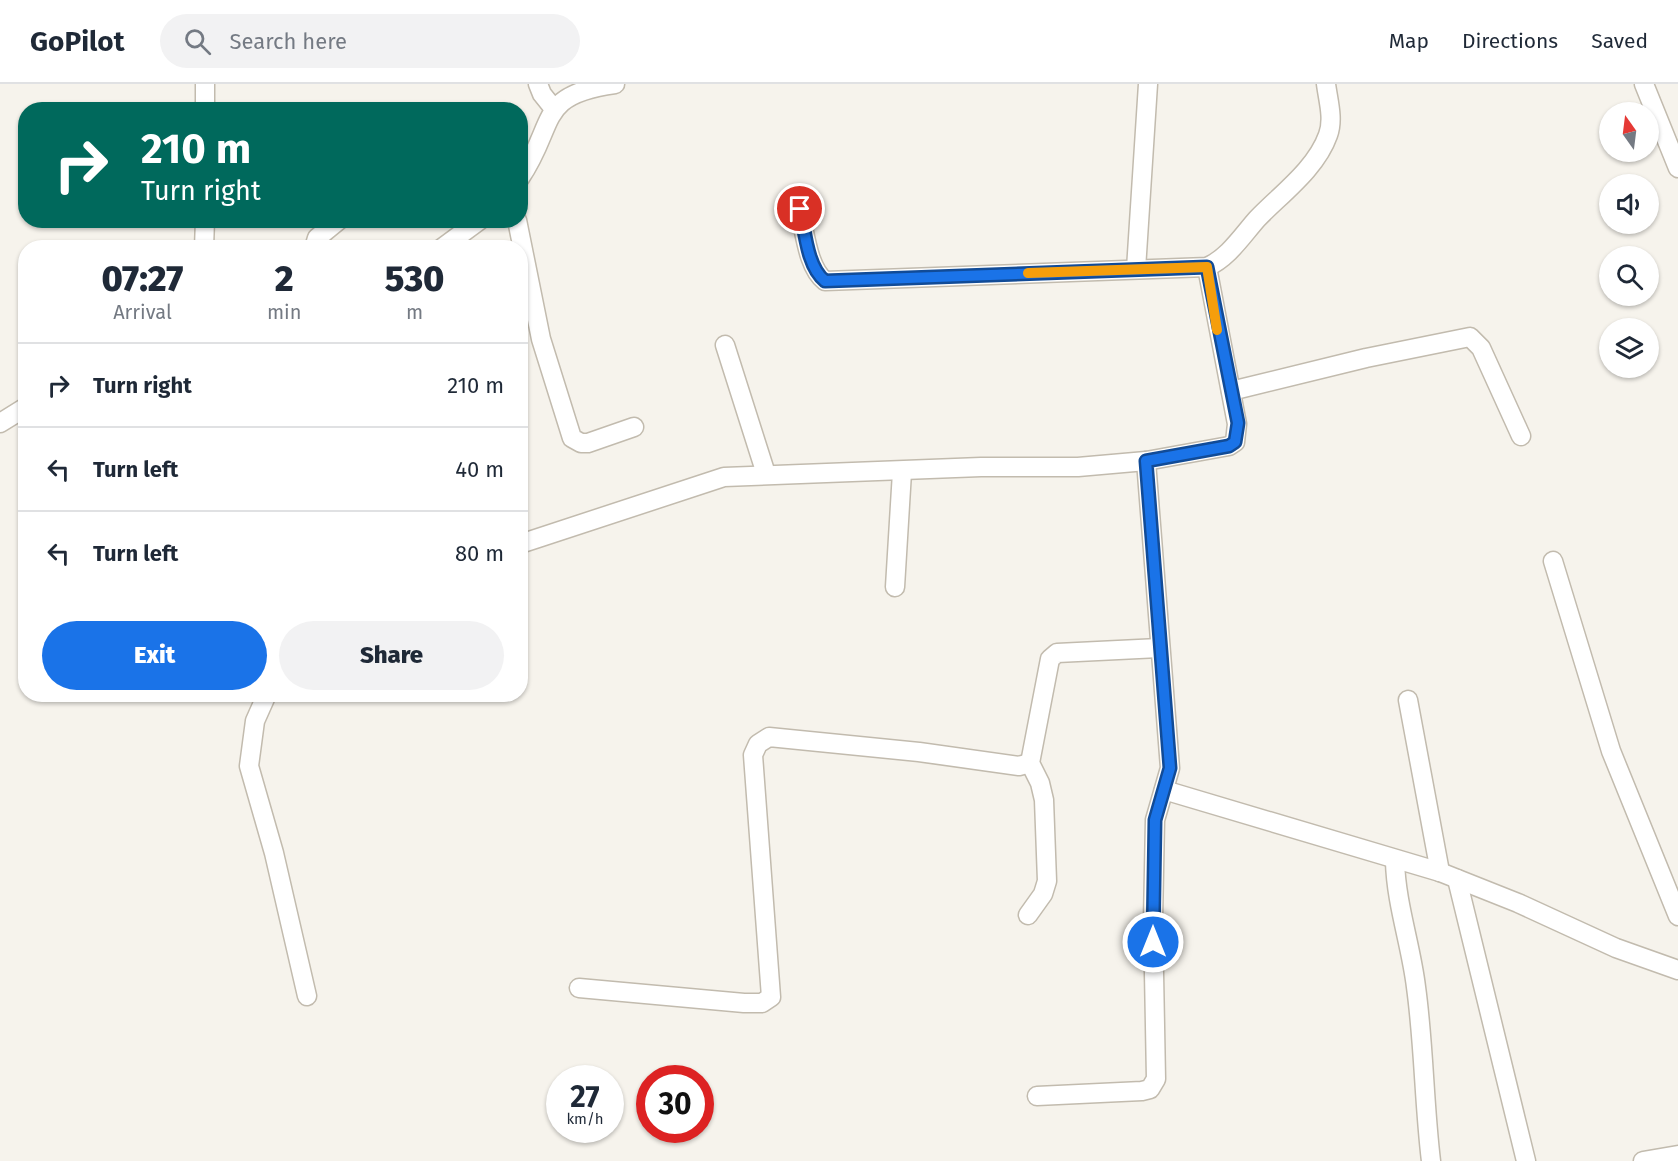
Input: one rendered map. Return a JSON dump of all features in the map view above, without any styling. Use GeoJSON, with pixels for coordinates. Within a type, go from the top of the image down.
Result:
{"type":"FeatureCollection","features":[{"type":"Feature","properties":{"kind":"street"},"geometry":{"type":"LineString","coordinates":[[205,84],[205,102]]}},
{"type":"Feature","properties":{"kind":"street"},"geometry":{"type":"LineString","coordinates":[[538,84],[542,94],[554,109]]}},
{"type":"Feature","properties":{"kind":"street"},"geometry":{"type":"LineString","coordinates":[[528,162],[559,102],[580,91],[615,84]]}},
{"type":"Feature","properties":{"kind":"street"},"geometry":{"type":"LineString","coordinates":[[1136,269],[1148,84]]}},
{"type":"Feature","properties":{"kind":"street"},"geometry":{"type":"LineString","coordinates":[[800,209],[813,263],[817,274],[825,281],[1207,267],[1221,259],[1280,198],[1307,168],[1325,142],[1331,120],[1326,84]]}},
{"type":"Feature","properties":{"kind":"street"},"geometry":{"type":"LineString","coordinates":[[1644,84],[1678,168]]}},
{"type":"Feature","properties":{"kind":"street"},"geometry":{"type":"LineString","coordinates":[[316,240],[329,228]]}},
{"type":"Feature","properties":{"kind":"street"},"geometry":{"type":"LineString","coordinates":[[453,240],[469,228]]}},
{"type":"Feature","properties":{"kind":"street"},"geometry":{"type":"LineString","coordinates":[[528,541],[710,480],[766,474],[902,472],[981,467],[1078,467],[1146,461],[1229,446],[1235,442],[1238,423],[1218,334],[1207,267]]}},
{"type":"Feature","properties":{"kind":"street"},"geometry":{"type":"LineString","coordinates":[[528,275],[541,339],[572,438],[588,443],[633,427]]}},
{"type":"Feature","properties":{"kind":"street"},"geometry":{"type":"LineString","coordinates":[[1231,391],[1366,358],[1470,337],[1481,348],[1521,436]]}},
{"type":"Feature","properties":{"kind":"street"},"geometry":{"type":"LineString","coordinates":[[725,345],[766,474]]}},
{"type":"Feature","properties":{"kind":"street"},"geometry":{"type":"LineString","coordinates":[[0,423],[18,412]]}},
{"type":"Feature","properties":{"kind":"street"},"geometry":{"type":"LineString","coordinates":[[1037,1096],[1142,1091],[1154,1084],[1155,820],[1170,768],[1146,461]]}},
{"type":"Feature","properties":{"kind":"street"},"geometry":{"type":"LineString","coordinates":[[895,587],[902,472]]}},
{"type":"Feature","properties":{"kind":"street"},"geometry":{"type":"LineString","coordinates":[[1553,561],[1611,751],[1678,916]]}},
{"type":"Feature","properties":{"kind":"street"},"geometry":{"type":"LineString","coordinates":[[1028,915],[1043,894],[1047,862],[1044,800],[1040,783],[1030,763],[1052,656],[1057,653],[1159,648]]}},
{"type":"Feature","properties":{"kind":"street"},"geometry":{"type":"LineString","coordinates":[[1408,700],[1440,873]]}},
{"type":"Feature","properties":{"kind":"street"},"geometry":{"type":"LineString","coordinates":[[263,702],[255,721],[249,766],[274,853],[307,996]]}},
{"type":"Feature","properties":{"kind":"street"},"geometry":{"type":"LineString","coordinates":[[579,988],[744,1003],[762,1003],[771,998],[753,755],[758,744],[769,737],[920,752],[1019,766],[1030,763]]}},
{"type":"Feature","properties":{"kind":"street"},"geometry":{"type":"LineString","coordinates":[[1164,790],[1440,873],[1518,903],[1616,948],[1678,970]]}},
{"type":"Feature","properties":{"kind":"street"},"geometry":{"type":"LineString","coordinates":[[1395,861],[1397,892],[1417,991],[1424,1103],[1431,1161]]}},
{"type":"Feature","properties":{"kind":"street"},"geometry":{"type":"LineString","coordinates":[[1457,879],[1526,1161]]}},
{"type":"Feature","properties":{"kind":"street"},"geometry":{"type":"LineString","coordinates":[[1643,1161],[1678,1155]]}},
{"type":"Feature","properties":{"kind":"slow traffic"},"geometry":{"type":"LineString","coordinates":[[1028,273],[1207,267],[1217,330]]}},
{"type":"Feature","properties":{"kind":"route"},"geometry":{"type":"LineString","coordinates":[[800,209],[813,263],[817,274],[825,281],[1207,267],[1218,334],[1238,423],[1238,433],[1235,442],[1229,446],[1146,461],[1170,768],[1155,820],[1153,942]]}}]}
